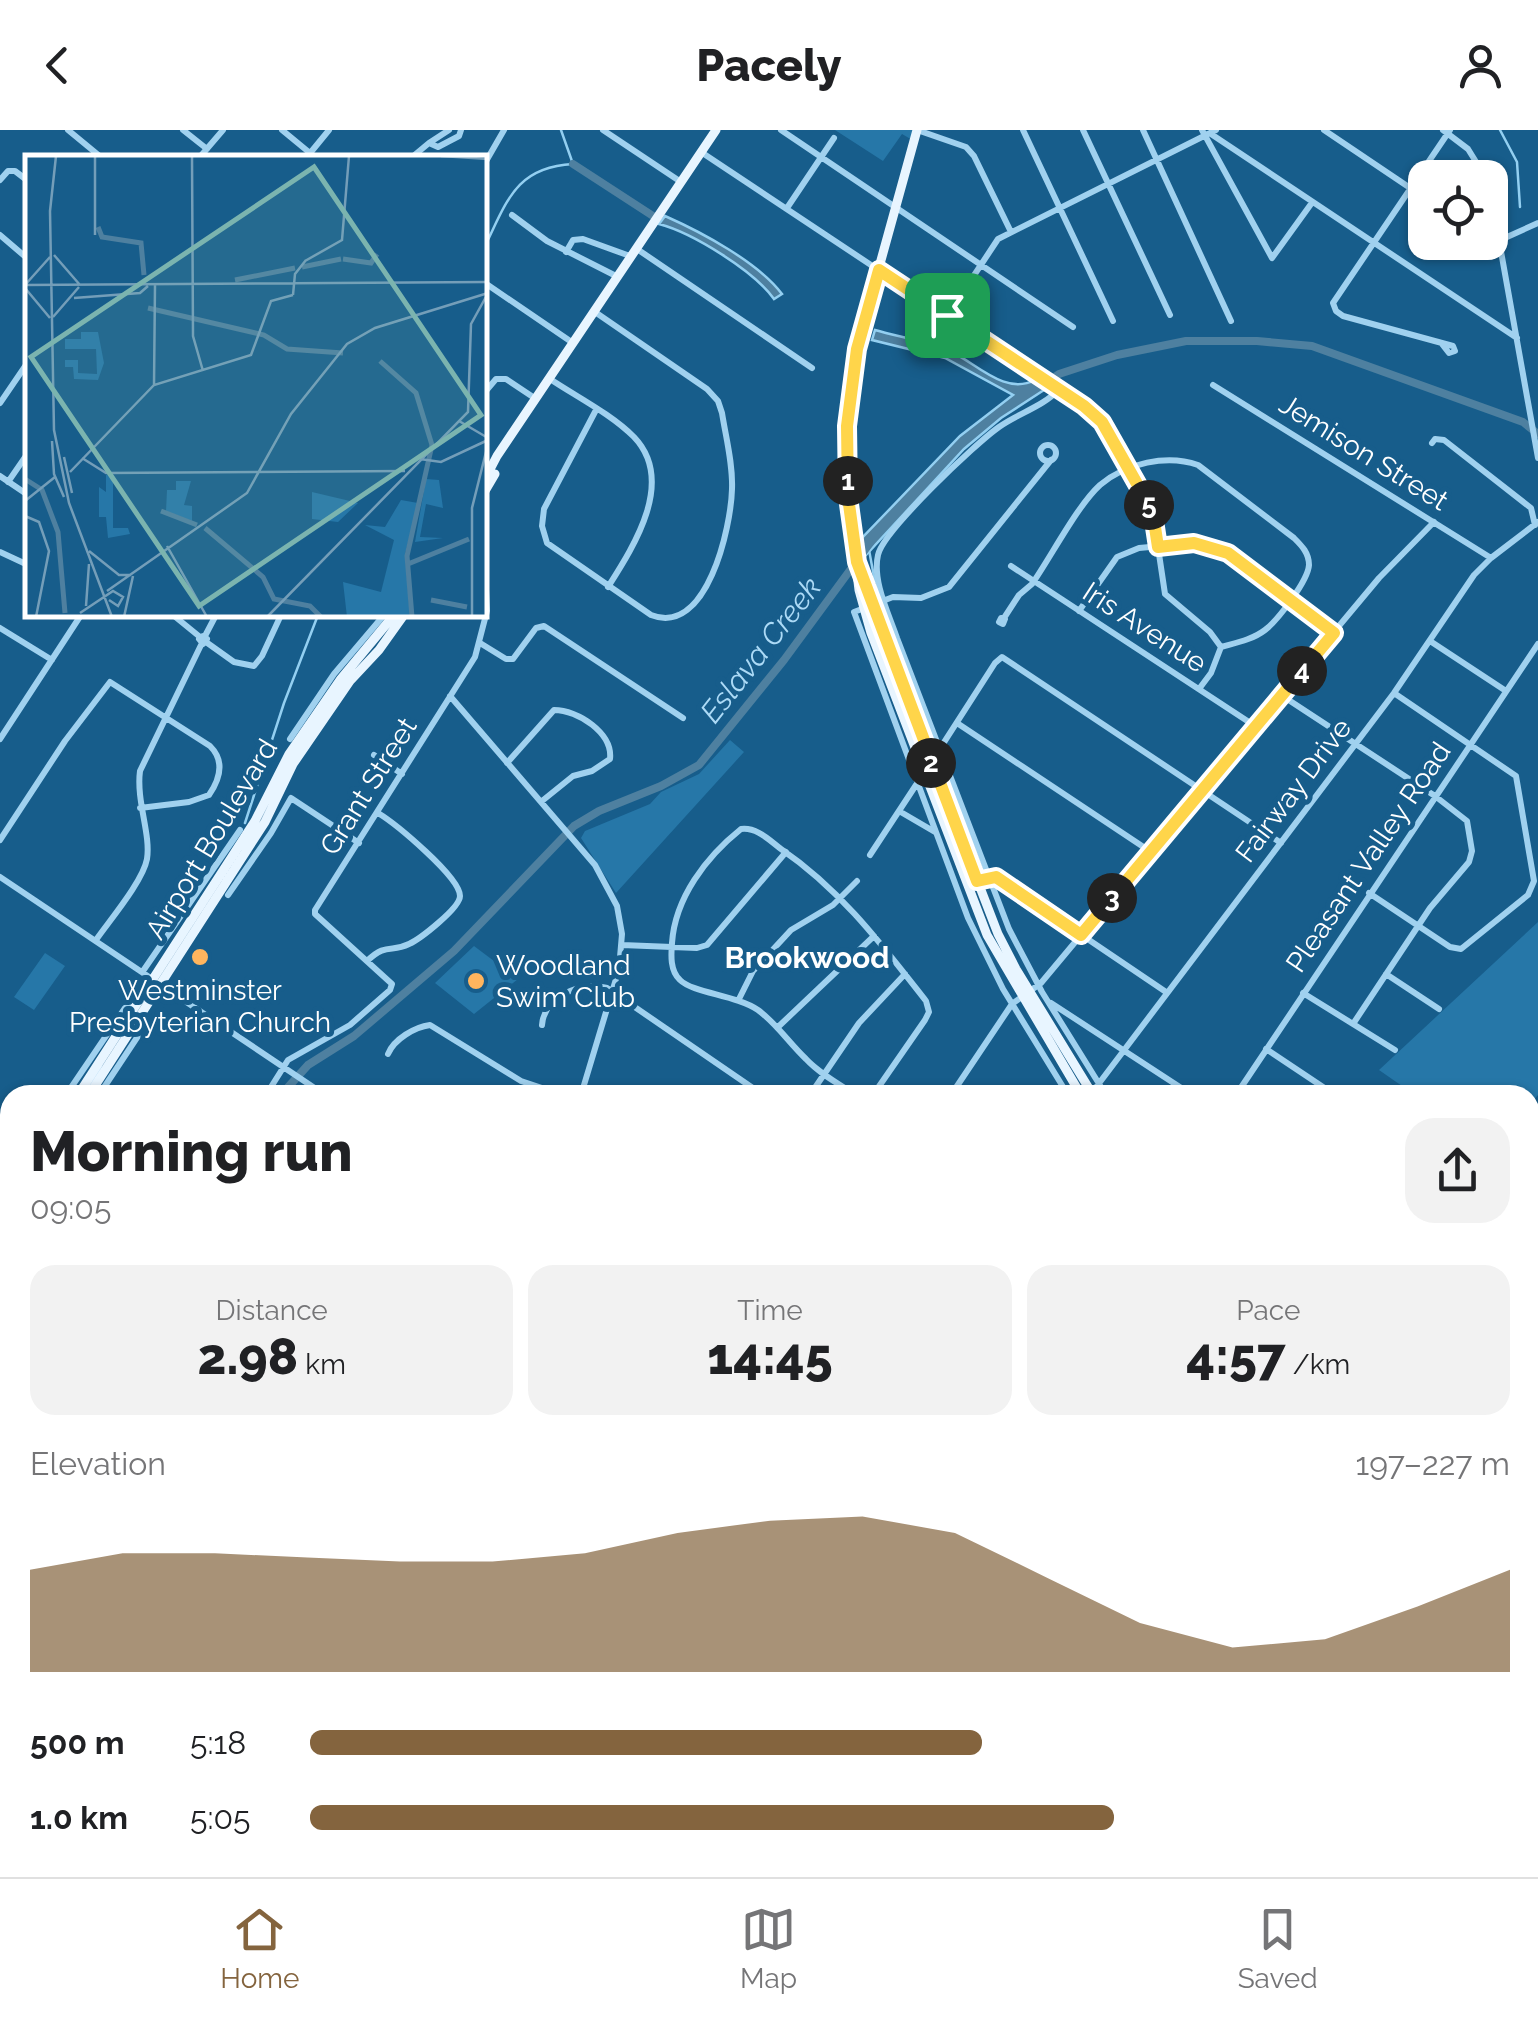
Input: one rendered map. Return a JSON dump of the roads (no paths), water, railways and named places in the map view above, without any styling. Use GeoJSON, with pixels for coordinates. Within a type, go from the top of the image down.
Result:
{"type":"FeatureCollection","features":[{"type":"Feature","properties":{"kind":"main road"},"geometry":{"type":"LineString","coordinates":[[918,130],[897,180],[895,206],[862,329],[847,426],[848,497],[859,574],[972,883],[987,935],[1030,991],[1086,1085]]}},
{"type":"Feature","properties":{"kind":"main road"},"geometry":{"type":"LineString","coordinates":[[488,474],[712,131]]}},
{"type":"Feature","properties":{"kind":"main road"},"geometry":{"type":"LineString","coordinates":[[488,486],[510,440]]}},
{"type":"Feature","properties":{"kind":"main road","name":"Airport Boulevard"},"geometry":{"type":"LineString","coordinates":[[373,644],[392,618]]}},
{"type":"Feature","properties":{"kind":"main road","name":"Airport Boulevard"},"geometry":{"type":"LineString","coordinates":[[96,1085],[116,1036],[208,900],[289,754],[340,680],[401,618]]}},
{"type":"Feature","properties":{"kind":"main road","name":"Airport Boulevard"},"geometry":{"type":"LineString","coordinates":[[86,1085],[139,1019],[157,980]]}},
{"type":"Feature","properties":{"kind":"main road"},"geometry":{"type":"LineString","coordinates":[[1030,991],[1077,1085]]}},
{"type":"Feature","properties":{"kind":"street"},"geometry":{"type":"LineString","coordinates":[[68,130],[98,155]]}},
{"type":"Feature","properties":{"kind":"street"},"geometry":{"type":"LineString","coordinates":[[184,130],[207,149]]}},
{"type":"Feature","properties":{"kind":"street"},"geometry":{"type":"LineString","coordinates":[[202,155],[223,130]]}},
{"type":"Feature","properties":{"kind":"street"},"geometry":{"type":"LineString","coordinates":[[282,130],[313,155],[329,130]]}},
{"type":"Feature","properties":{"kind":"street"},"geometry":{"type":"LineString","coordinates":[[415,155],[449,130]]}},
{"type":"Feature","properties":{"kind":"street"},"geometry":{"type":"LineString","coordinates":[[429,144],[438,147],[459,136],[461,130]]}},
{"type":"Feature","properties":{"kind":"street"},"geometry":{"type":"LineString","coordinates":[[488,158],[504,130]]}},
{"type":"Feature","properties":{"kind":"street"},"geometry":{"type":"LineString","coordinates":[[603,130],[681,182]]}},
{"type":"Feature","properties":{"kind":"street"},"geometry":{"type":"LineString","coordinates":[[780,130],[1073,327]]}},
{"type":"Feature","properties":{"kind":"street"},"geometry":{"type":"LineString","coordinates":[[918,130],[966,147],[1011,232]]}},
{"type":"Feature","properties":{"kind":"street"},"geometry":{"type":"LineString","coordinates":[[1023,130],[1113,321]]}},
{"type":"Feature","properties":{"kind":"street"},"geometry":{"type":"LineString","coordinates":[[1083,130],[1170,315]]}},
{"type":"Feature","properties":{"kind":"street"},"geometry":{"type":"LineString","coordinates":[[1143,130],[1232,320]]}},
{"type":"Feature","properties":{"kind":"street"},"geometry":{"type":"LineString","coordinates":[[1324,130],[1408,187]]}},
{"type":"Feature","properties":{"kind":"street"},"geometry":{"type":"LineString","coordinates":[[1428,160],[1447,131],[1475,160]]}},
{"type":"Feature","properties":{"kind":"street"},"geometry":{"type":"LineString","coordinates":[[936,333],[998,240],[1209,133]]}},
{"type":"Feature","properties":{"kind":"street"},"geometry":{"type":"LineString","coordinates":[[1209,133],[1517,338]]}},
{"type":"Feature","properties":{"kind":"street"},"geometry":{"type":"LineString","coordinates":[[1209,133],[1274,258],[1312,203]]}},
{"type":"Feature","properties":{"kind":"street"},"geometry":{"type":"LineString","coordinates":[[787,208],[834,138]]}},
{"type":"Feature","properties":{"kind":"street"},"geometry":{"type":"LineString","coordinates":[[701,152],[1102,422],[1153,514],[1165,594],[1210,632],[1220,647]]}},
{"type":"Feature","properties":{"kind":"street"},"geometry":{"type":"LineString","coordinates":[[0,180],[8,171],[15,170],[25,178]]}},
{"type":"Feature","properties":{"kind":"street"},"geometry":{"type":"LineString","coordinates":[[1408,191],[1334,306],[1342,316],[1442,344]]}},
{"type":"Feature","properties":{"kind":"street"},"geometry":{"type":"LineString","coordinates":[[512,216],[566,252],[618,277]]}},
{"type":"Feature","properties":{"kind":"street"},"geometry":{"type":"LineString","coordinates":[[1508,235],[1538,223]]}},
{"type":"Feature","properties":{"kind":"street"},"geometry":{"type":"LineString","coordinates":[[0,235],[25,256]]}},
{"type":"Feature","properties":{"kind":"street"},"geometry":{"type":"LineString","coordinates":[[566,252],[573,240],[584,239],[634,253],[812,368]]}},
{"type":"Feature","properties":{"kind":"street"},"geometry":{"type":"LineString","coordinates":[[1499,260],[1538,458]]}},
{"type":"Feature","properties":{"kind":"street"},"geometry":{"type":"LineString","coordinates":[[488,285],[574,343]]}},
{"type":"Feature","properties":{"kind":"street"},"geometry":{"type":"LineString","coordinates":[[595,312],[707,389],[718,401],[731,462],[732,488],[725,536],[704,590],[684,612],[672,618],[658,618],[547,544],[542,518],[558,478],[596,410]]}},
{"type":"Feature","properties":{"kind":"street"},"geometry":{"type":"LineString","coordinates":[[0,403],[25,366]]}},
{"type":"Feature","properties":{"kind":"street"},"geometry":{"type":"LineString","coordinates":[[488,388],[496,379],[506,379],[536,400]]}},
{"type":"Feature","properties":{"kind":"street"},"geometry":{"type":"LineString","coordinates":[[550,379],[630,434],[644,451],[651,470],[641,532],[608,587]]}},
{"type":"Feature","properties":{"kind":"street","name":"Jemison Street"},"geometry":{"type":"LineString","coordinates":[[1213,385],[1491,558]]}},
{"type":"Feature","properties":{"kind":"street"},"geometry":{"type":"LineString","coordinates":[[1056,388],[973,446],[888,538],[877,558],[884,601],[939,750],[972,883],[984,951],[1062,1085]]}},
{"type":"Feature","properties":{"kind":"street"},"geometry":{"type":"LineString","coordinates":[[1432,443],[1444,440],[1514,492],[1531,508],[1536,524]]}},
{"type":"Feature","properties":{"kind":"street"},"geometry":{"type":"LineString","coordinates":[[8,482],[25,458]]}},
{"type":"Feature","properties":{"kind":"street"},"geometry":{"type":"LineString","coordinates":[[1004,618],[1096,489],[1129,470],[1172,459],[1198,465],[1294,538],[1305,550],[1309,565],[1302,583],[1264,632],[1220,647]]}},
{"type":"Feature","properties":{"kind":"street"},"geometry":{"type":"LineString","coordinates":[[1051,460],[950,586],[921,598],[899,596],[854,612],[934,832],[972,883],[1030,991],[1177,1085]]}},
{"type":"Feature","properties":{"kind":"street"},"geometry":{"type":"LineString","coordinates":[[0,476],[25,493]]}},
{"type":"Feature","properties":{"kind":"street"},"geometry":{"type":"LineString","coordinates":[[958,1085],[1012,1004],[1030,991],[1081,935],[1404,550],[1434,522]]}},
{"type":"Feature","properties":{"kind":"street","name":"Fairway Drive"},"geometry":{"type":"LineString","coordinates":[[1099,1084],[1394,694],[1474,576],[1536,524]]}},
{"type":"Feature","properties":{"kind":"street"},"geometry":{"type":"LineString","coordinates":[[1079,610],[1116,557],[1130,550],[1194,543],[1220,549],[1334,633]]}},
{"type":"Feature","properties":{"kind":"street"},"geometry":{"type":"LineString","coordinates":[[0,552],[25,564]]}},
{"type":"Feature","properties":{"kind":"street","name":"Iris Avenue"},"geometry":{"type":"LineString","coordinates":[[1011,566],[1256,726]]}},
{"type":"Feature","properties":{"kind":"street"},"geometry":{"type":"LineString","coordinates":[[0,739],[79,618]]}},
{"type":"Feature","properties":{"kind":"street"},"geometry":{"type":"LineString","coordinates":[[177,618],[241,664],[254,666],[280,618]]}},
{"type":"Feature","properties":{"kind":"street"},"geometry":{"type":"LineString","coordinates":[[96,940],[146,864],[140,771],[214,618]]}},
{"type":"Feature","properties":{"kind":"street"},"geometry":{"type":"LineString","coordinates":[[290,739],[334,674],[373,644],[383,618]]}},
{"type":"Feature","properties":{"kind":"street","name":"Grant Street"},"geometry":{"type":"LineString","coordinates":[[288,1069],[288,1060],[350,1025],[390,990],[392,984],[315,914],[456,688],[480,642],[485,618]]}},
{"type":"Feature","properties":{"kind":"street"},"geometry":{"type":"LineString","coordinates":[[480,642],[506,659],[513,659],[536,628],[544,626],[684,718]]}},
{"type":"Feature","properties":{"kind":"street"},"geometry":{"type":"LineString","coordinates":[[0,644],[4,630],[52,660]]}},
{"type":"Feature","properties":{"kind":"street"},"geometry":{"type":"LineString","coordinates":[[1430,642],[1506,691]]}},
{"type":"Feature","properties":{"kind":"street","name":"Pleasant Valley Road"},"geometry":{"type":"LineString","coordinates":[[1243,1085],[1538,644]]}},
{"type":"Feature","properties":{"kind":"street"},"geometry":{"type":"LineString","coordinates":[[1199,689],[1211,674],[1220,647]]}},
{"type":"Feature","properties":{"kind":"street"},"geometry":{"type":"LineString","coordinates":[[870,854],[1002,657],[1282,843]]}},
{"type":"Feature","properties":{"kind":"street"},"geometry":{"type":"LineString","coordinates":[[0,840],[106,683],[114,682],[166,716],[215,751],[219,758],[213,790],[202,798],[140,808]]}},
{"type":"Feature","properties":{"kind":"street"},"geometry":{"type":"LineString","coordinates":[[456,688],[458,704]]}},
{"type":"Feature","properties":{"kind":"street"},"geometry":{"type":"LineString","coordinates":[[1369,893],[1456,950],[1528,894],[1534,881],[1535,857],[1518,779],[1394,694]]}},
{"type":"Feature","properties":{"kind":"street"},"geometry":{"type":"LineString","coordinates":[[450,696],[595,865],[614,897],[622,946],[613,991],[584,1085]]}},
{"type":"Feature","properties":{"kind":"street"},"geometry":{"type":"LineString","coordinates":[[1281,696],[1467,821],[1471,858],[1418,926],[1353,1024]]}},
{"type":"Feature","properties":{"kind":"street"},"geometry":{"type":"LineString","coordinates":[[507,763],[554,710],[574,712],[610,744],[610,759],[573,776],[542,801]]}},
{"type":"Feature","properties":{"kind":"street"},"geometry":{"type":"LineString","coordinates":[[956,722],[1150,852]]}},
{"type":"Feature","properties":{"kind":"street"},"geometry":{"type":"LineString","coordinates":[[374,754],[402,774]]}},
{"type":"Feature","properties":{"kind":"street"},"geometry":{"type":"LineString","coordinates":[[228,894],[271,833],[290,798],[359,843]]}},
{"type":"Feature","properties":{"kind":"street"},"geometry":{"type":"LineString","coordinates":[[899,811],[934,832]]}},
{"type":"Feature","properties":{"kind":"street"},"geometry":{"type":"LineString","coordinates":[[367,961],[383,948],[410,944],[456,908],[460,898],[457,884],[396,824],[378,813]]}},
{"type":"Feature","properties":{"kind":"street"},"geometry":{"type":"LineString","coordinates":[[841,1085],[810,1063],[778,1027],[739,999],[680,980],[672,962],[676,915],[683,897],[737,831],[746,828],[807,866],[841,898],[926,1001],[926,1018],[880,1085]]}},
{"type":"Feature","properties":{"kind":"street"},"geometry":{"type":"LineString","coordinates":[[143,971],[241,843],[240,830]]}},
{"type":"Feature","properties":{"kind":"street"},"geometry":{"type":"LineString","coordinates":[[622,946],[697,948],[707,944],[786,852]]}},
{"type":"Feature","properties":{"kind":"street"},"geometry":{"type":"LineString","coordinates":[[0,877],[310,1085]]}},
{"type":"Feature","properties":{"kind":"street"},"geometry":{"type":"LineString","coordinates":[[972,883],[996,877],[1166,992]]}},
{"type":"Feature","properties":{"kind":"street"},"geometry":{"type":"LineString","coordinates":[[739,999],[754,971],[791,930],[828,909],[857,882]]}},
{"type":"Feature","properties":{"kind":"street"},"geometry":{"type":"LineString","coordinates":[[778,1027],[874,936]]}},
{"type":"Feature","properties":{"kind":"street"},"geometry":{"type":"LineString","coordinates":[[817,1085],[859,1023],[905,974]]}},
{"type":"Feature","properties":{"kind":"street"},"geometry":{"type":"LineString","coordinates":[[1386,974],[1438,1009]]}},
{"type":"Feature","properties":{"kind":"street"},"geometry":{"type":"LineString","coordinates":[[542,1026],[549,1007],[576,987],[593,984],[613,991],[749,1085]]}},
{"type":"Feature","properties":{"kind":"street"},"geometry":{"type":"LineString","coordinates":[[1304,993],[1394,1050]]}},
{"type":"Feature","properties":{"kind":"street"},"geometry":{"type":"LineString","coordinates":[[1050,1003],[1099,1084]]}},
{"type":"Feature","properties":{"kind":"street"},"geometry":{"type":"LineString","coordinates":[[74,1085],[116,1036],[139,1019],[146,1024],[100,1085]]}},
{"type":"Feature","properties":{"kind":"street"},"geometry":{"type":"LineString","coordinates":[[388,1054],[391,1046],[402,1038],[430,1025],[533,1085]]}},
{"type":"Feature","properties":{"kind":"street"},"geometry":{"type":"LineString","coordinates":[[1266,1049],[1320,1085]]}},
{"type":"Feature","properties":{"kind":"street"},"geometry":{"type":"LineString","coordinates":[[274,1085],[288,1069]]}},
{"type":"Feature","properties":{"kind":"waterway"},"geometry":{"type":"LineString","coordinates":[[488,240],[507,201],[526,179],[538,172],[573,164],[561,130]]}},
{"type":"Feature","properties":{"kind":"waterway"},"geometry":{"type":"LineString","coordinates":[[1500,130],[1517,162],[1520,207]]}},
{"type":"Feature","properties":{"kind":"waterway"},"geometry":{"type":"LineString","coordinates":[[573,164],[653,216]]}},
{"type":"Feature","properties":{"kind":"waterway","name":"Eslava Creek"},"geometry":{"type":"LineString","coordinates":[[1042,386],[1059,374],[1117,355],[1186,341],[1312,346],[1523,422],[1538,434]]}},
{"type":"Feature","properties":{"kind":"waterway","name":"Eslava Creek"},"geometry":{"type":"LineString","coordinates":[[290,1085],[308,1065],[354,1036],[454,951],[574,826],[699,765],[784,660],[870,543]]}},
{"type":"Feature","properties":{"kind":"waterway"},"geometry":{"type":"LineString","coordinates":[[869,550],[875,582]]}},
{"type":"Feature","properties":{"kind":"waterway"},"geometry":{"type":"LineString","coordinates":[[882,609],[893,646]]}},
{"type":"Feature","properties":{"kind":"waterway"},"geometry":{"type":"LineString","coordinates":[[245,823],[317,618]]}},
{"type":"Feature","properties":{"kind":"place","name":"Westminster Presbyterian Church"},"geometry":{"type":"Point","coordinates":[200,957]}},
{"type":"Feature","properties":{"kind":"place","name":"Woodland Swim Club"},"geometry":{"type":"Point","coordinates":[476,981]}},
{"type":"Feature","properties":{"kind":"district","name":"Brookwood"},"geometry":{"type":"Point","coordinates":[807,958]}}]}
